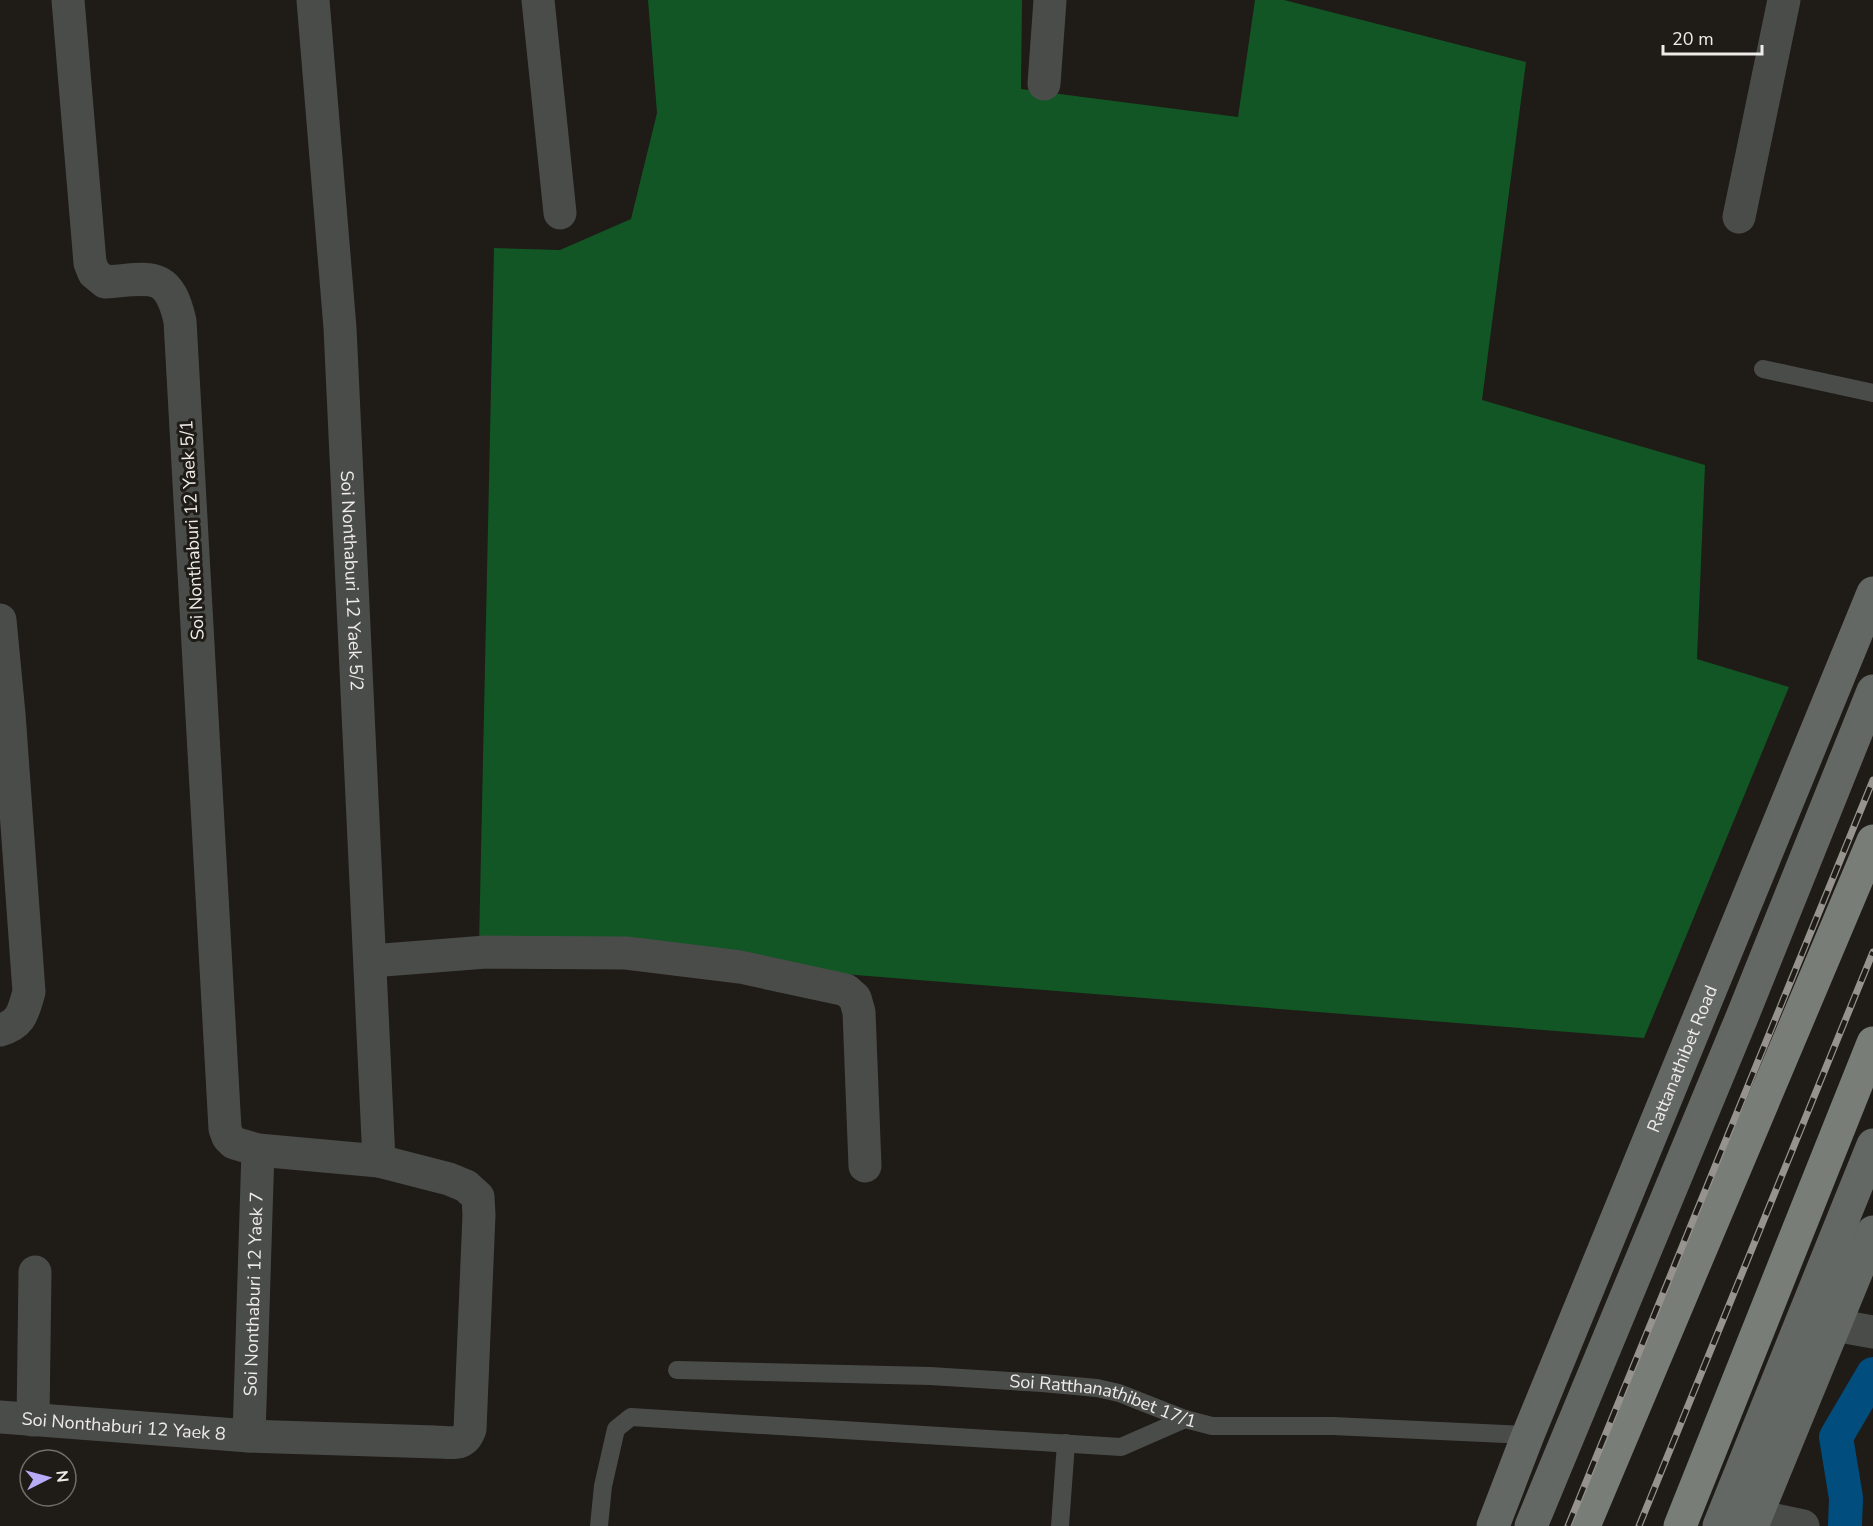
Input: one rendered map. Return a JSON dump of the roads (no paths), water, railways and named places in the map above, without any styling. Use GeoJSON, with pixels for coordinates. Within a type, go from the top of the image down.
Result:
{"type":"FeatureCollection","features":[{"type":"Feature","properties":{"kind":"main road","name":"Rattanathibet Road"},"geometry":{"type":"LineString","coordinates":[[1492,1526],[1873,593]]}},
{"type":"Feature","properties":{"kind":"main road"},"geometry":{"type":"LineString","coordinates":[[1531,1526],[1742,1017],[1873,691]]}},
{"type":"Feature","properties":{"kind":"main road"},"geometry":{"type":"LineString","coordinates":[[1584,1526],[1873,842]]}},
{"type":"Feature","properties":{"kind":"main road"},"geometry":{"type":"LineString","coordinates":[[1680,1526],[1873,1043]]}},
{"type":"Feature","properties":{"kind":"main road"},"geometry":{"type":"LineString","coordinates":[[1719,1526],[1873,1145]]}},
{"type":"Feature","properties":{"kind":"main road"},"geometry":{"type":"LineString","coordinates":[[1754,1521],[1873,1232]]}},
{"type":"Feature","properties":{"kind":"street","name":"Soi Nonthaburi 12 Yaek 5/1"},"geometry":{"type":"LineString","coordinates":[[68,0],[90,263],[94,273],[105,282],[151,279],[165,285],[175,299],[180,321],[225,1129],[228,1137],[234,1143],[258,1150]]}},
{"type":"Feature","properties":{"kind":"street","name":"Soi Nonthaburi 12 Yaek 5/2"},"geometry":{"type":"LineString","coordinates":[[313,0],[340,328],[380,1161]]}},
{"type":"Feature","properties":{"kind":"street"},"geometry":{"type":"LineString","coordinates":[[538,0],[560,213]]}},
{"type":"Feature","properties":{"kind":"street"},"geometry":{"type":"LineString","coordinates":[[1044,84],[1050,0]]}},
{"type":"Feature","properties":{"kind":"street"},"geometry":{"type":"LineString","coordinates":[[1739,217],[1784,0]]}},
{"type":"Feature","properties":{"kind":"street"},"geometry":{"type":"LineString","coordinates":[[0,620],[29,992],[22,1014],[13,1027],[0,1030]]}},
{"type":"Feature","properties":{"kind":"street"},"geometry":{"type":"LineString","coordinates":[[371,961],[486,952],[626,953],[740,967],[846,990],[855,998],[859,1012],[865,1166]]}},
{"type":"Feature","properties":{"kind":"street"},"geometry":{"type":"LineString","coordinates":[[258,1150],[380,1161]]}},
{"type":"Feature","properties":{"kind":"street","name":"Soi Nonthaburi 12 Yaek 7"},"geometry":{"type":"LineString","coordinates":[[249,1436],[258,1150]]}},
{"type":"Feature","properties":{"kind":"street","name":"Soi Nonthaburi 12 Yaek 8"},"geometry":{"type":"LineString","coordinates":[[0,1418],[249,1436],[463,1441],[467,1438],[470,1429],[480,1215],[478,1197],[466,1186],[449,1179],[380,1161]]}},
{"type":"Feature","properties":{"kind":"street"},"geometry":{"type":"LineString","coordinates":[[33,1420],[35,1272]]}},
{"type":"Feature","properties":{"kind":"street"},"geometry":{"type":"LineString","coordinates":[[1834,1325],[1870,1332]]}},
{"type":"Feature","properties":{"kind":"street"},"geometry":{"type":"LineString","coordinates":[[1754,1521],[1803,1526]]}},
{"type":"Feature","properties":{"kind":"lane"},"geometry":{"type":"LineString","coordinates":[[1763,369],[1873,393]]}},
{"type":"Feature","properties":{"kind":"lane","name":"Soi Ratthanathibet 17/1"},"geometry":{"type":"LineString","coordinates":[[677,1370],[930,1376],[1097,1388],[1119,1393],[1185,1419],[1212,1426],[1333,1426],[1528,1435]]}},
{"type":"Feature","properties":{"kind":"lane"},"geometry":{"type":"LineString","coordinates":[[599,1526],[603,1486],[616,1429],[631,1417],[1122,1447],[1185,1419]]}},
{"type":"Feature","properties":{"kind":"lane"},"geometry":{"type":"LineString","coordinates":[[1060,1526],[1066,1443]]}},
{"type":"Feature","properties":{"kind":"waterway"},"geometry":{"type":"LineString","coordinates":[[1845,1526],[1846,1498],[1836,1437],[1873,1374]]}},
{"type":"Feature","properties":{"kind":"railway"},"geometry":{"type":"LineString","coordinates":[[1568,1526],[1873,780]]}},
{"type":"Feature","properties":{"kind":"railway"},"geometry":{"type":"LineString","coordinates":[[1639,1526],[1873,952]]}}]}
